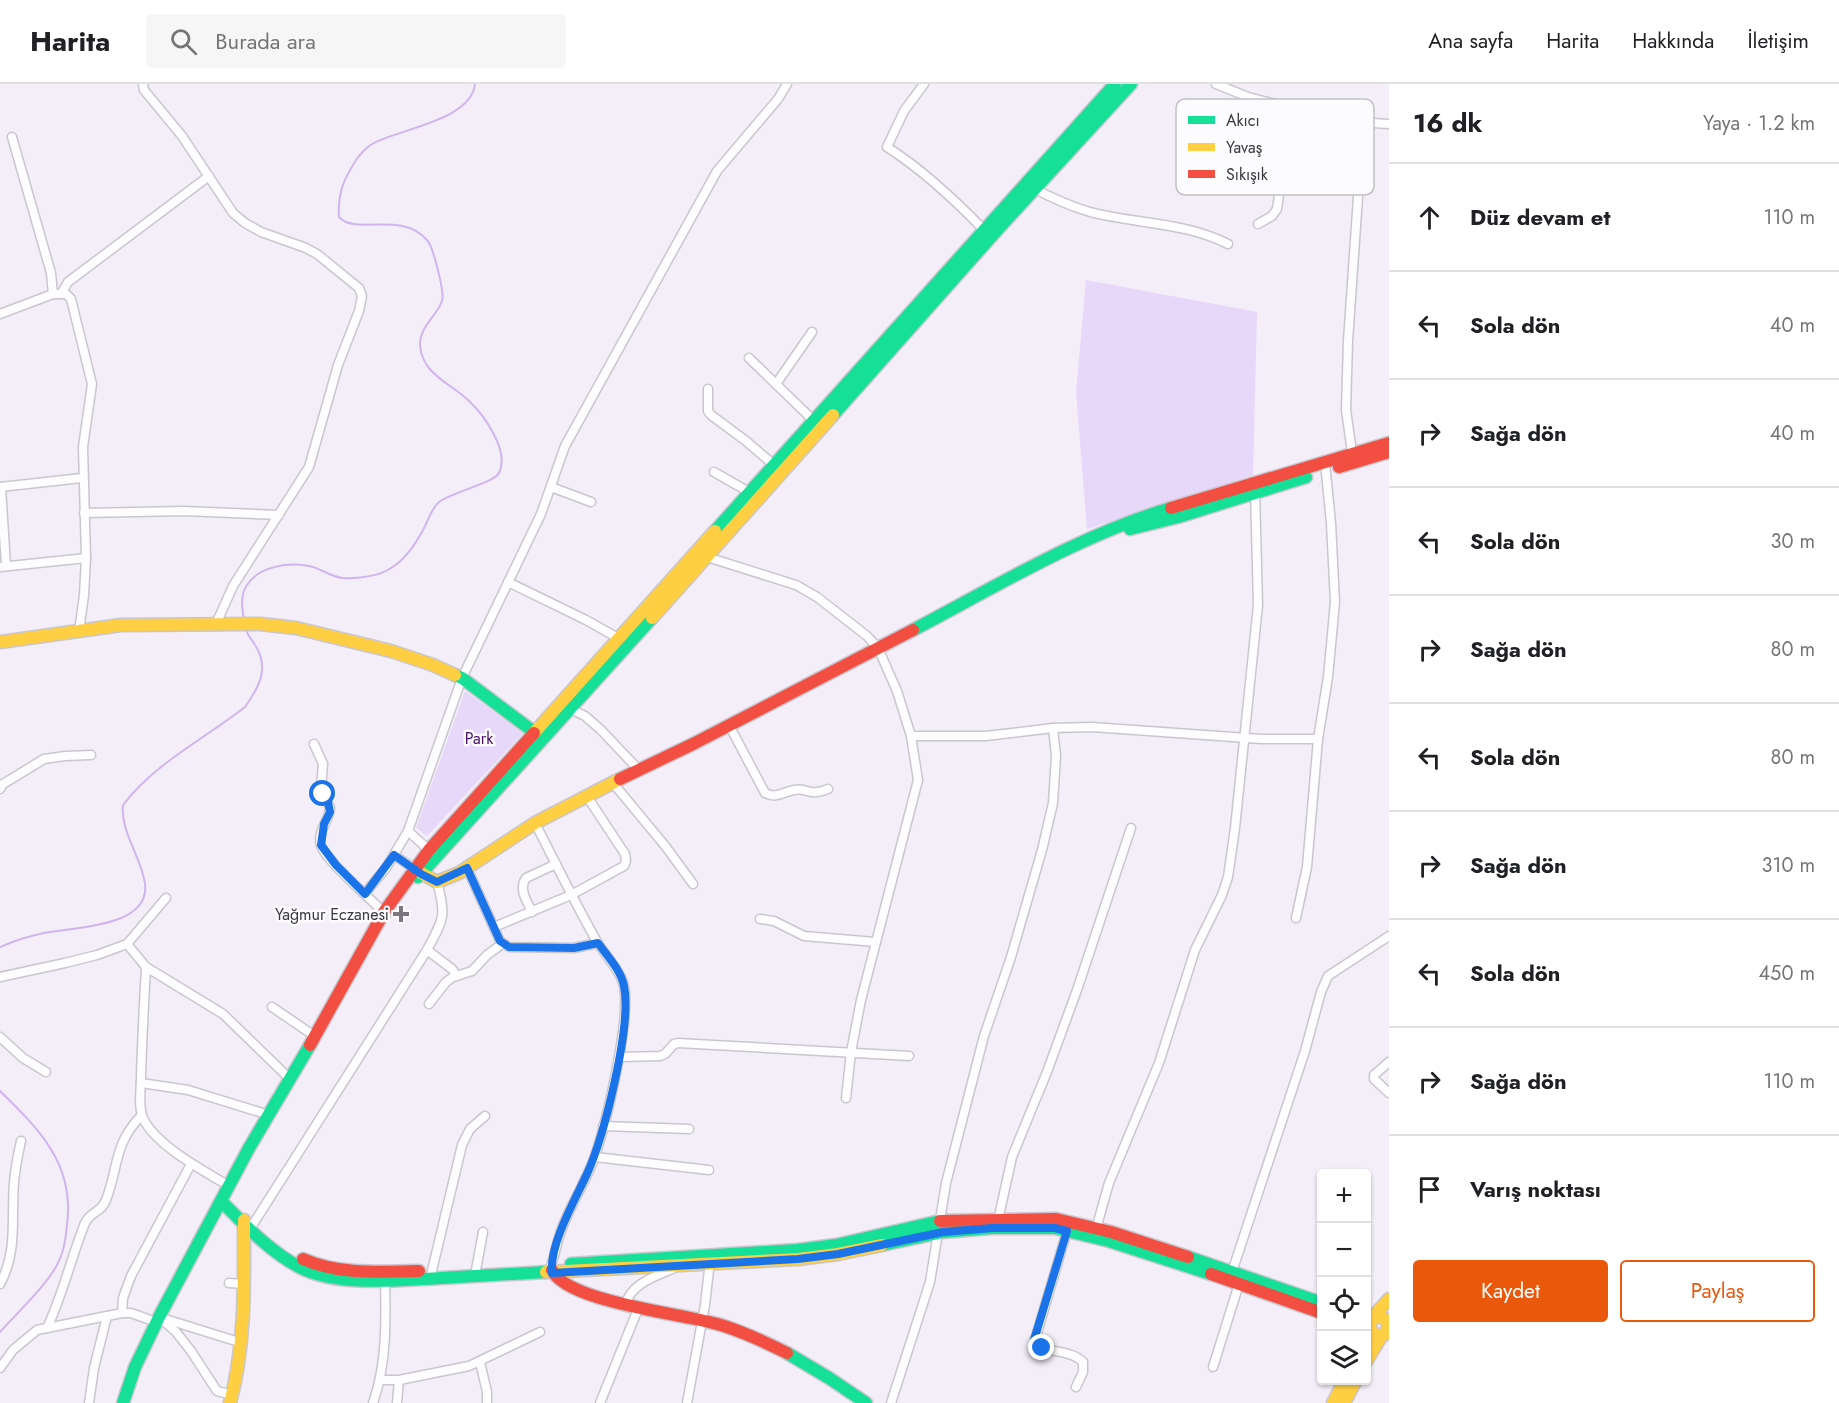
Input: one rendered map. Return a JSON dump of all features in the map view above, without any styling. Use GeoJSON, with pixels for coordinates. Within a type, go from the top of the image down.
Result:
{"type":"FeatureCollection","features":[{"type":"Feature","properties":{"kind":"street"},"geometry":{"type":"LineString","coordinates":[[143,84],[144,90],[182,136],[233,213],[244,224],[317,254],[359,288],[362,296],[326,404],[309,467],[238,578],[216,624]]}},
{"type":"Feature","properties":{"kind":"street"},"geometry":{"type":"LineString","coordinates":[[365,894],[394,855],[408,831],[462,678],[541,514],[565,446],[717,171],[778,99],[787,84]]}},
{"type":"Feature","properties":{"kind":"street"},"geometry":{"type":"LineString","coordinates":[[924,84],[904,111],[887,147],[951,196],[984,230]]}},
{"type":"Feature","properties":{"kind":"street"},"geometry":{"type":"LineString","coordinates":[[123,1403],[135,1367],[157,1319],[229,1186],[316,1037],[372,934],[418,871],[701,554],[998,229],[1115,84]]}},
{"type":"Feature","properties":{"kind":"street"},"geometry":{"type":"LineString","coordinates":[[418,871],[429,850],[534,732],[565,706],[618,638],[701,554],[749,492],[984,230],[1031,187],[1131,84]]}},
{"type":"Feature","properties":{"kind":"street"},"geometry":{"type":"LineString","coordinates":[[1216,84],[1256,99]]}},
{"type":"Feature","properties":{"kind":"street"},"geometry":{"type":"LineString","coordinates":[[1374,123],[1389,124]]}},
{"type":"Feature","properties":{"kind":"street"},"geometry":{"type":"LineString","coordinates":[[12,137],[57,294]]}},
{"type":"Feature","properties":{"kind":"street"},"geometry":{"type":"LineString","coordinates":[[57,294],[68,282],[209,176]]}},
{"type":"Feature","properties":{"kind":"street"},"geometry":{"type":"LineString","coordinates":[[1031,187],[1060,202],[1090,212],[1195,231],[1228,244]]}},
{"type":"Feature","properties":{"kind":"street"},"geometry":{"type":"LineString","coordinates":[[1258,224],[1272,216],[1277,209],[1279,195]]}},
{"type":"Feature","properties":{"kind":"street"},"geometry":{"type":"LineString","coordinates":[[1353,458],[1346,410],[1348,340],[1358,197]]}},
{"type":"Feature","properties":{"kind":"street"},"geometry":{"type":"LineString","coordinates":[[0,314],[57,294],[66,294],[70,299],[91,379],[92,391],[84,429],[82,478],[87,558],[79,631]]}},
{"type":"Feature","properties":{"kind":"street"},"geometry":{"type":"LineString","coordinates":[[776,384],[812,332]]}},
{"type":"Feature","properties":{"kind":"street"},"geometry":{"type":"LineString","coordinates":[[749,358],[813,420]]}},
{"type":"Feature","properties":{"kind":"street"},"geometry":{"type":"LineString","coordinates":[[708,389],[708,411],[774,465]]}},
{"type":"Feature","properties":{"kind":"street"},"geometry":{"type":"LineString","coordinates":[[437,882],[467,868],[535,823],[586,795],[729,725],[1088,539],[1178,517],[1255,488],[1353,458],[1389,443]]}},
{"type":"Feature","properties":{"kind":"street"},"geometry":{"type":"LineString","coordinates":[[1353,458],[1389,452]]}},
{"type":"Feature","properties":{"kind":"street"},"geometry":{"type":"LineString","coordinates":[[1296,918],[1306,867],[1317,739],[1328,677],[1335,602],[1326,467]]}},
{"type":"Feature","properties":{"kind":"street"},"geometry":{"type":"LineString","coordinates":[[714,472],[749,492]]}},
{"type":"Feature","properties":{"kind":"street"},"geometry":{"type":"LineString","coordinates":[[82,478],[0,487],[3,566],[87,558]]}},
{"type":"Feature","properties":{"kind":"street"},"geometry":{"type":"LineString","coordinates":[[550,487],[591,502]]}},
{"type":"Feature","properties":{"kind":"street"},"geometry":{"type":"LineString","coordinates":[[1096,1229],[1109,1183],[1162,1053],[1195,950],[1222,895],[1227,878],[1235,828],[1258,605],[1255,488]]}},
{"type":"Feature","properties":{"kind":"street"},"geometry":{"type":"LineString","coordinates":[[84,513],[184,511],[279,515]]}},
{"type":"Feature","properties":{"kind":"street"},"geometry":{"type":"LineString","coordinates":[[701,554],[796,585],[825,603],[867,636],[878,648],[897,691],[911,736],[918,780],[875,942],[851,1052],[846,1098]]}},
{"type":"Feature","properties":{"kind":"street"},"geometry":{"type":"LineString","coordinates":[[508,582],[618,638]]}},
{"type":"Feature","properties":{"kind":"street"},"geometry":{"type":"LineString","coordinates":[[0,642],[121,625],[260,624],[305,630],[433,664],[462,678],[534,732]]}},
{"type":"Feature","properties":{"kind":"street"},"geometry":{"type":"LineString","coordinates":[[565,706],[585,716],[639,770]]}},
{"type":"Feature","properties":{"kind":"street"},"geometry":{"type":"LineString","coordinates":[[729,725],[765,793],[776,796],[794,789],[813,794],[828,789]]}},
{"type":"Feature","properties":{"kind":"street"},"geometry":{"type":"LineString","coordinates":[[911,736],[986,736],[1092,726],[1245,738],[1317,739]]}},
{"type":"Feature","properties":{"kind":"street"},"geometry":{"type":"LineString","coordinates":[[891,1403],[930,1282],[946,1183],[984,1036],[1011,957],[1042,850],[1053,803],[1056,756],[1053,728]]}},
{"type":"Feature","properties":{"kind":"street"},"geometry":{"type":"LineString","coordinates":[[314,744],[323,764],[321,788],[330,808],[322,831],[321,845],[336,865],[386,914]]}},
{"type":"Feature","properties":{"kind":"street"},"geometry":{"type":"LineString","coordinates":[[0,789],[3,784],[44,759],[91,755]]}},
{"type":"Feature","properties":{"kind":"street"},"geometry":{"type":"LineString","coordinates":[[613,783],[666,847],[693,884]]}},
{"type":"Feature","properties":{"kind":"street"},"geometry":{"type":"LineString","coordinates":[[494,927],[571,895],[621,868],[626,861],[625,854],[586,795]]}},
{"type":"Feature","properties":{"kind":"street"},"geometry":{"type":"LineString","coordinates":[[535,823],[571,895],[624,985],[624,1020],[619,1057],[603,1126],[595,1157],[561,1230],[552,1269],[554,1278],[563,1284],[638,1309],[726,1326],[814,1368],[834,1379],[866,1403]]}},
{"type":"Feature","properties":{"kind":"street"},"geometry":{"type":"LineString","coordinates":[[997,1223],[1012,1157],[1077,990],[1131,828]]}},
{"type":"Feature","properties":{"kind":"street"},"geometry":{"type":"LineString","coordinates":[[408,831],[429,850]]}},
{"type":"Feature","properties":{"kind":"street"},"geometry":{"type":"LineString","coordinates":[[157,1319],[176,1332],[217,1391],[231,1399],[242,1343],[248,1223],[427,950],[442,922],[444,913],[437,882],[394,855]]}},
{"type":"Feature","properties":{"kind":"street"},"geometry":{"type":"LineString","coordinates":[[532,912],[523,891],[523,882],[526,878],[556,864]]}},
{"type":"Feature","properties":{"kind":"street"},"geometry":{"type":"LineString","coordinates":[[467,868],[502,944],[509,947],[574,948],[598,943]]}},
{"type":"Feature","properties":{"kind":"street"},"geometry":{"type":"LineString","coordinates":[[0,977],[74,961],[127,944],[166,898]]}},
{"type":"Feature","properties":{"kind":"street"},"geometry":{"type":"LineString","coordinates":[[760,919],[774,921],[804,936],[875,942]]}},
{"type":"Feature","properties":{"kind":"street"},"geometry":{"type":"LineString","coordinates":[[1232,1272],[1328,976],[1389,936]]}},
{"type":"Feature","properties":{"kind":"street"},"geometry":{"type":"LineString","coordinates":[[127,944],[146,967],[223,1014],[291,1080]]}},
{"type":"Feature","properties":{"kind":"street"},"geometry":{"type":"LineString","coordinates":[[429,1004],[446,982],[472,971],[487,955],[502,944]]}},
{"type":"Feature","properties":{"kind":"street"},"geometry":{"type":"LineString","coordinates":[[427,950],[452,969],[457,976]]}},
{"type":"Feature","properties":{"kind":"street"},"geometry":{"type":"LineString","coordinates":[[146,967],[141,1083],[142,1115],[151,1130],[191,1164],[229,1186]]}},
{"type":"Feature","properties":{"kind":"street"},"geometry":{"type":"LineString","coordinates":[[272,1007],[316,1037]]}},
{"type":"Feature","properties":{"kind":"street"},"geometry":{"type":"LineString","coordinates":[[0,1037],[23,1058],[46,1072]]}},
{"type":"Feature","properties":{"kind":"street"},"geometry":{"type":"LineString","coordinates":[[619,1057],[660,1056],[678,1043],[909,1056]]}},
{"type":"Feature","properties":{"kind":"street"},"geometry":{"type":"LineString","coordinates":[[1389,1062],[1374,1074],[1374,1079],[1389,1093]]}},
{"type":"Feature","properties":{"kind":"street"},"geometry":{"type":"LineString","coordinates":[[141,1083],[188,1090],[269,1115]]}},
{"type":"Feature","properties":{"kind":"street"},"geometry":{"type":"LineString","coordinates":[[47,1328],[60,1301],[86,1220],[103,1208],[117,1154],[127,1134],[142,1115]]}},
{"type":"Feature","properties":{"kind":"street"},"geometry":{"type":"LineString","coordinates":[[430,1275],[462,1145],[470,1129],[485,1116]]}},
{"type":"Feature","properties":{"kind":"street"},"geometry":{"type":"LineString","coordinates":[[603,1126],[689,1129]]}},
{"type":"Feature","properties":{"kind":"street"},"geometry":{"type":"LineString","coordinates":[[0,1284],[12,1253],[14,1184],[21,1141]]}},
{"type":"Feature","properties":{"kind":"street"},"geometry":{"type":"LineString","coordinates":[[595,1157],[709,1170]]}},
{"type":"Feature","properties":{"kind":"street"},"geometry":{"type":"LineString","coordinates":[[122,1313],[125,1289],[140,1254],[191,1164]]}},
{"type":"Feature","properties":{"kind":"street"},"geometry":{"type":"LineString","coordinates":[[221,1201],[303,1269],[329,1276],[430,1275],[677,1266],[710,1259]]}},
{"type":"Feature","properties":{"kind":"street"},"geometry":{"type":"LineString","coordinates":[[581,1268],[710,1259],[798,1259],[838,1254],[940,1227],[1056,1219],[1160,1247],[1317,1301]]}},
{"type":"Feature","properties":{"kind":"street"},"geometry":{"type":"LineString","coordinates":[[997,1223],[1055,1228],[1158,1256],[1317,1311]]}},
{"type":"Feature","properties":{"kind":"street"},"geometry":{"type":"LineString","coordinates":[[1067,1231],[1034,1343],[1042,1348],[1073,1355],[1083,1362],[1083,1372],[1076,1387]]}},
{"type":"Feature","properties":{"kind":"street"},"geometry":{"type":"LineString","coordinates":[[476,1270],[483,1232]]}},
{"type":"Feature","properties":{"kind":"street"},"geometry":{"type":"LineString","coordinates":[[687,1403],[703,1320],[710,1259]]}},
{"type":"Feature","properties":{"kind":"street"},"geometry":{"type":"LineString","coordinates":[[625,1305],[628,1295],[637,1286],[677,1266]]}},
{"type":"Feature","properties":{"kind":"street"},"geometry":{"type":"LineString","coordinates":[[578,1289],[581,1268]]}},
{"type":"Feature","properties":{"kind":"street"},"geometry":{"type":"LineString","coordinates":[[430,1275],[476,1270],[552,1269]]}},
{"type":"Feature","properties":{"kind":"street"},"geometry":{"type":"LineString","coordinates":[[373,1403],[381,1380],[386,1351],[385,1276]]}},
{"type":"Feature","properties":{"kind":"street"},"geometry":{"type":"LineString","coordinates":[[229,1283],[245,1284]]}},
{"type":"Feature","properties":{"kind":"street"},"geometry":{"type":"LineString","coordinates":[[1214,1367],[1239,1284]]}},
{"type":"Feature","properties":{"kind":"street"},"geometry":{"type":"LineString","coordinates":[[1371,1346],[1389,1299]]}},
{"type":"Feature","properties":{"kind":"street"},"geometry":{"type":"LineString","coordinates":[[600,1403],[638,1309]]}},
{"type":"Feature","properties":{"kind":"street"},"geometry":{"type":"LineString","coordinates":[[0,1368],[12,1350],[37,1330],[122,1313],[157,1319],[242,1343]]}},
{"type":"Feature","properties":{"kind":"street"},"geometry":{"type":"LineString","coordinates":[[89,1403],[94,1368],[107,1316]]}},
{"type":"Feature","properties":{"kind":"street"},"geometry":{"type":"LineString","coordinates":[[381,1380],[399,1380],[469,1366],[540,1332]]}},
{"type":"Feature","properties":{"kind":"street"},"geometry":{"type":"LineString","coordinates":[[480,1362],[487,1392],[487,1403]]}},
{"type":"Feature","properties":{"kind":"street"},"geometry":{"type":"LineString","coordinates":[[397,1403],[399,1380]]}},
{"type":"Feature","properties":{"kind":"street"},"geometry":{"type":"LineString","coordinates":[[1333,1403],[1342,1385]]}},
{"type":"Feature","properties":{"kind":"street"},"geometry":{"type":"LineString","coordinates":[[1344,1403],[1353,1385]]}},
{"type":"Feature","properties":{"kind":"green space"},"geometry":{"type":"Polygon","coordinates":[[[1086,280],[1257,312],[1253,475],[1087,529],[1076,392],[1086,280]]]}},
{"type":"Feature","properties":{"kind":"green space","name":"Park"},"geometry":{"type":"Polygon","coordinates":[[[465,691],[523,733],[427,836],[416,828],[465,691]]]}},
{"type":"Feature","properties":{"kind":"waterway"},"geometry":{"type":"LineString","coordinates":[[244,620],[243,593],[247,585],[259,573],[284,565],[313,567],[343,578],[368,576],[386,571],[401,561],[410,551],[439,502],[496,477],[499,473],[501,454],[488,424],[469,401],[432,371],[422,355],[420,345],[422,333],[442,301],[440,280],[427,240],[416,231],[404,226],[356,224],[339,217],[344,182],[365,150],[372,144],[448,115],[461,107],[470,97],[475,84]]}},
{"type":"Feature","properties":{"kind":"waterway"},"geometry":{"type":"LineString","coordinates":[[0,947],[38,934],[107,923],[135,909],[143,898],[145,884],[125,825],[123,805],[150,776],[245,707],[255,692],[262,669],[259,653],[246,628]]}},
{"type":"Feature","properties":{"kind":"waterway"},"geometry":{"type":"LineString","coordinates":[[0,1091],[28,1120],[52,1150],[66,1184],[68,1204],[65,1240],[57,1265],[38,1291],[0,1332]]}},
{"type":"Feature","properties":{"kind":"traffic: fast"},"geometry":{"type":"LineString","coordinates":[[715,531],[1115,84]]}},
{"type":"Feature","properties":{"kind":"traffic: fast"},"geometry":{"type":"LineString","coordinates":[[833,415],[998,229],[1131,84]]}},
{"type":"Feature","properties":{"kind":"traffic: fast"},"geometry":{"type":"LineString","coordinates":[[1130,529],[1178,517],[1306,477]]}},
{"type":"Feature","properties":{"kind":"traffic: fast"},"geometry":{"type":"LineString","coordinates":[[913,630],[1072,547],[1104,532],[1171,508]]}},
{"type":"Feature","properties":{"kind":"traffic: fast"},"geometry":{"type":"LineString","coordinates":[[418,877],[652,618]]}},
{"type":"Feature","properties":{"kind":"traffic: fast"},"geometry":{"type":"LineString","coordinates":[[455,675],[534,732]]}},
{"type":"Feature","properties":{"kind":"traffic: fast"},"geometry":{"type":"LineString","coordinates":[[123,1403],[135,1367],[159,1317],[249,1148],[310,1045]]}},
{"type":"Feature","properties":{"kind":"traffic: fast"},"geometry":{"type":"LineString","coordinates":[[221,1201],[258,1237],[290,1262],[316,1274],[333,1278],[388,1281],[546,1272]]}},
{"type":"Feature","properties":{"kind":"traffic: fast"},"geometry":{"type":"LineString","coordinates":[[571,1264],[797,1250],[836,1245],[940,1221]]}},
{"type":"Feature","properties":{"kind":"traffic: fast"},"geometry":{"type":"LineString","coordinates":[[882,1245],[943,1232],[991,1228],[1055,1228],[1109,1241],[1211,1274]]}},
{"type":"Feature","properties":{"kind":"traffic: fast"},"geometry":{"type":"LineString","coordinates":[[1188,1257],[1317,1301]]}},
{"type":"Feature","properties":{"kind":"traffic: fast"},"geometry":{"type":"LineString","coordinates":[[787,1353],[866,1403]]}},
{"type":"Feature","properties":{"kind":"traffic: slow"},"geometry":{"type":"LineString","coordinates":[[652,618],[833,415]]}},
{"type":"Feature","properties":{"kind":"traffic: slow"},"geometry":{"type":"LineString","coordinates":[[534,733],[715,531]]}},
{"type":"Feature","properties":{"kind":"traffic: slow"},"geometry":{"type":"LineString","coordinates":[[0,642],[121,625],[260,624],[296,628],[391,651],[455,675]]}},
{"type":"Feature","properties":{"kind":"traffic: slow"},"geometry":{"type":"LineString","coordinates":[[416,870],[437,882],[459,873],[535,823],[620,779]]}},
{"type":"Feature","properties":{"kind":"traffic: slow"},"geometry":{"type":"LineString","coordinates":[[230,1403],[241,1335],[244,1220]]}},
{"type":"Feature","properties":{"kind":"traffic: slow"},"geometry":{"type":"LineString","coordinates":[[546,1272],[798,1259],[882,1245]]}},
{"type":"Feature","properties":{"kind":"traffic: slow"},"geometry":{"type":"LineString","coordinates":[[1371,1319],[1389,1299]]}},
{"type":"Feature","properties":{"kind":"traffic: slow"},"geometry":{"type":"LineString","coordinates":[[1379,1317],[1385,1320],[1388,1326],[1385,1332],[1379,1335],[1373,1332],[1370,1326],[1373,1320],[1379,1317]]}},
{"type":"Feature","properties":{"kind":"traffic: slow"},"geometry":{"type":"LineString","coordinates":[[1371,1354],[1382,1335],[1386,1334]]}},
{"type":"Feature","properties":{"kind":"traffic: slow"},"geometry":{"type":"LineString","coordinates":[[1333,1403],[1342,1385]]}},
{"type":"Feature","properties":{"kind":"traffic: slow"},"geometry":{"type":"LineString","coordinates":[[1344,1403],[1353,1385]]}},
{"type":"Feature","properties":{"kind":"traffic: jam"},"geometry":{"type":"LineString","coordinates":[[1171,508],[1389,443]]}},
{"type":"Feature","properties":{"kind":"traffic: jam"},"geometry":{"type":"LineString","coordinates":[[1339,467],[1389,452]]}},
{"type":"Feature","properties":{"kind":"traffic: jam"},"geometry":{"type":"LineString","coordinates":[[620,779],[693,744],[913,630]]}},
{"type":"Feature","properties":{"kind":"traffic: jam"},"geometry":{"type":"LineString","coordinates":[[310,1045],[384,912],[429,850],[534,733]]}},
{"type":"Feature","properties":{"kind":"traffic: jam"},"geometry":{"type":"LineString","coordinates":[[940,1221],[1056,1219],[1111,1232],[1188,1257]]}},
{"type":"Feature","properties":{"kind":"traffic: jam"},"geometry":{"type":"LineString","coordinates":[[303,1259],[346,1270],[419,1271]]}},
{"type":"Feature","properties":{"kind":"traffic: jam"},"geometry":{"type":"LineString","coordinates":[[552,1270],[562,1281],[580,1291],[630,1306],[724,1326],[787,1353]]}},
{"type":"Feature","properties":{"kind":"traffic: jam"},"geometry":{"type":"LineString","coordinates":[[1211,1274],[1317,1311]]}},
{"type":"Feature","properties":{"kind":"place","name":"Yağmur Eczanesi"},"geometry":{"type":"Point","coordinates":[401,914]}},
{"type":"Feature","properties":{"kind":"route"},"geometry":{"type":"LineString","coordinates":[[323,794],[330,812],[322,831],[321,845],[324,852],[365,894],[394,855],[437,882],[467,868],[504,946],[574,948],[598,943],[619,973],[624,985],[625,998],[621,1047],[595,1157],[561,1230],[551,1266],[552,1273],[798,1259],[838,1254],[943,1232],[992,1228],[1055,1228],[1067,1231],[1034,1340],[1034,1343],[1042,1348]]}}]}
